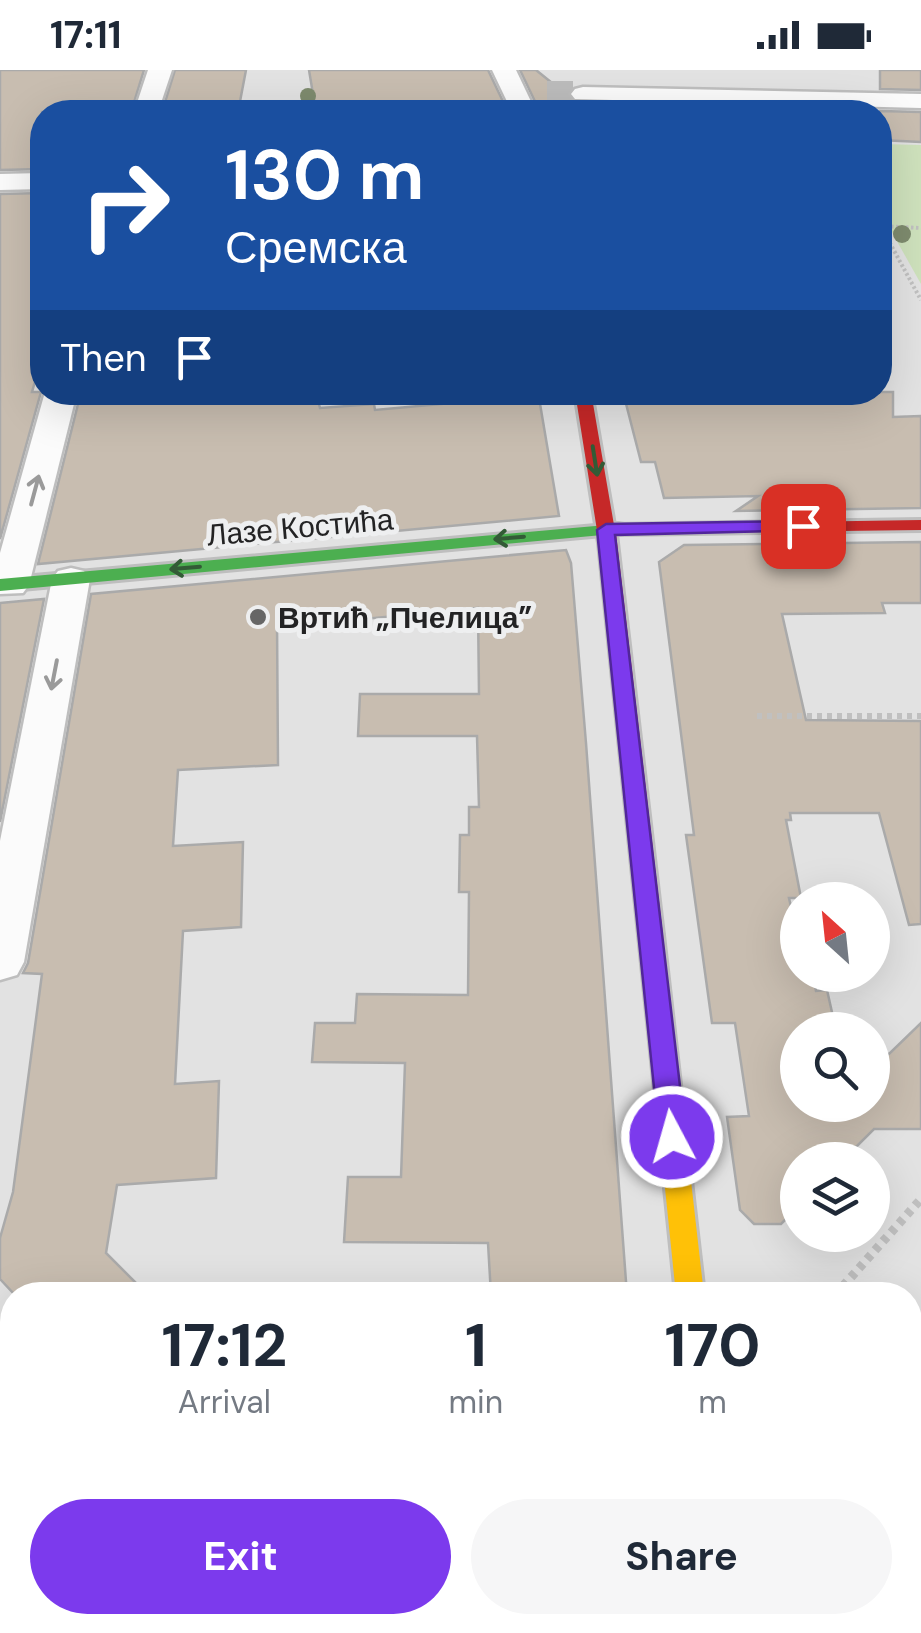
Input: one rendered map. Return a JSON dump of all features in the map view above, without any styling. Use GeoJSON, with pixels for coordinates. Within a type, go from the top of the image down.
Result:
{"type":"FeatureCollection","features":[{"type":"Feature","properties":{"kind":"street"},"geometry":{"type":"LineString","coordinates":[[150,100],[160,70]]}},
{"type":"Feature","properties":{"kind":"street"},"geometry":{"type":"LineString","coordinates":[[504,70],[519,100]]}},
{"type":"Feature","properties":{"kind":"street"},"geometry":{"type":"LineString","coordinates":[[529,100],[547,94]]}},
{"type":"Feature","properties":{"kind":"street"},"geometry":{"type":"LineString","coordinates":[[583,94],[873,100]]}},
{"type":"Feature","properties":{"kind":"street"},"geometry":{"type":"LineString","coordinates":[[892,100],[921,101]]}},
{"type":"Feature","properties":{"kind":"street"},"geometry":{"type":"LineString","coordinates":[[0,182],[30,182]]}},
{"type":"Feature","properties":{"kind":"street"},"geometry":{"type":"LineString","coordinates":[[5,585],[57,405]]}},
{"type":"Feature","properties":{"kind":"street"},"geometry":{"type":"LineString","coordinates":[[585,405],[606,530],[689,1282]]}},
{"type":"Feature","properties":{"kind":"street","name":"Лазе Костића"},"geometry":{"type":"LineString","coordinates":[[5,585],[606,530],[921,525]]}},
{"type":"Feature","properties":{"kind":"street"},"geometry":{"type":"LineString","coordinates":[[0,962],[71,579]]}},
{"type":"Feature","properties":{"kind":"path"},"geometry":{"type":"LineString","coordinates":[[892,227],[921,228]]}},
{"type":"Feature","properties":{"kind":"path"},"geometry":{"type":"LineString","coordinates":[[892,248],[921,300]]}},
{"type":"Feature","properties":{"kind":"path"},"geometry":{"type":"LineString","coordinates":[[756,716],[921,716]]}},
{"type":"Feature","properties":{"kind":"path"},"geometry":{"type":"LineString","coordinates":[[846,1282],[921,1199]]}},
{"type":"Feature","properties":{"kind":"green space"},"geometry":{"type":"Polygon","coordinates":[[[892,144],[921,145],[921,284],[892,232],[892,144]]]}},
{"type":"Feature","properties":{"kind":"building"},"geometry":{"type":"Polygon","coordinates":[[[0,70],[144,70],[135,100],[30,100],[30,169],[0,170],[0,70]]]}},
{"type":"Feature","properties":{"kind":"building"},"geometry":{"type":"Polygon","coordinates":[[[175,70],[246,70],[240,100],[166,100],[175,70]]]}},
{"type":"Feature","properties":{"kind":"building"},"geometry":{"type":"Polygon","coordinates":[[[309,70],[488,70],[502,100],[314,100],[309,70]]]}},
{"type":"Feature","properties":{"kind":"building"},"geometry":{"type":"Polygon","coordinates":[[[520,70],[536,70],[573,100],[534,100],[520,70]]]}},
{"type":"Feature","properties":{"kind":"building"},"geometry":{"type":"Polygon","coordinates":[[[880,70],[921,70],[921,90],[880,89],[880,70]]]}},
{"type":"Feature","properties":{"kind":"building"},"geometry":{"type":"Polygon","coordinates":[[[892,111],[921,112],[921,142],[892,141],[892,111]]]}},
{"type":"Feature","properties":{"kind":"building"},"geometry":{"type":"Polygon","coordinates":[[[30,193],[30,405],[37,405],[0,539],[0,194],[30,193]]]}},
{"type":"Feature","properties":{"kind":"building"},"geometry":{"type":"Polygon","coordinates":[[[893,392],[893,417],[921,416],[921,508],[736,511],[758,496],[664,498],[655,462],[641,462],[626,405],[892,405],[893,392]]]}},
{"type":"Feature","properties":{"kind":"building"},"geometry":{"type":"Polygon","coordinates":[[[78,405],[374,405],[375,410],[429,405],[540,405],[559,516],[38,564],[78,405]]]}},
{"type":"Feature","properties":{"kind":"building"},"geometry":{"type":"Polygon","coordinates":[[[921,542],[921,603],[882,603],[885,613],[782,614],[806,720],[921,721],[921,924],[909,925],[879,813],[790,813],[791,820],[786,820],[798,882],[780,882],[780,992],[827,992],[832,1012],[780,1012],[780,1122],[890,1122],[890,1053],[921,1023],[921,1129],[874,1129],[861,1142],[780,1142],[780,1224],[754,1224],[740,1210],[727,1117],[749,1116],[735,1023],[712,1023],[686,835],[694,835],[659,562],[684,545],[921,542]]]}},
{"type":"Feature","properties":{"kind":"building"},"geometry":{"type":"Polygon","coordinates":[[[566,550],[571,563],[586,743],[626,1282],[490,1282],[488,1243],[344,1242],[348,1177],[401,1177],[405,1063],[312,1062],[315,1023],[355,1023],[357,994],[468,995],[469,892],[459,892],[460,835],[469,835],[469,807],[479,807],[477,736],[358,736],[360,694],[479,694],[478,608],[344,621],[342,612],[277,619],[278,765],[178,770],[173,846],[243,842],[241,927],[183,931],[175,1084],[219,1081],[216,1178],[117,1185],[106,1253],[135,1282],[0,1279],[0,1238],[13,1192],[42,974],[23,973],[28,963],[91,594],[566,550]]]}},
{"type":"Feature","properties":{"kind":"building"},"geometry":{"type":"Polygon","coordinates":[[[44,599],[0,822],[0,603],[44,599]]]}},
{"type":"Feature","properties":{"kind":"tunnel"},"geometry":{"type":"LineString","coordinates":[[547,94],[583,94]]}},
{"type":"Feature","properties":{"kind":"traffic: fast"},"geometry":{"type":"LineString","coordinates":[[0,585],[618,529]]}},
{"type":"Feature","properties":{"kind":"traffic: slow"},"geometry":{"type":"LineString","coordinates":[[651,935],[689,1282]]}},
{"type":"Feature","properties":{"kind":"traffic: jam"},"geometry":{"type":"LineString","coordinates":[[585,405],[608,543],[651,935]]}},
{"type":"Feature","properties":{"kind":"traffic: jam"},"geometry":{"type":"LineString","coordinates":[[618,529],[921,525]]}},
{"type":"Feature","properties":{"kind":"place","name":"Вртић „Пчелица”"},"geometry":{"type":"Point","coordinates":[258,617]}},
{"type":"Feature","properties":{"kind":"route"},"geometry":{"type":"LineString","coordinates":[[672,1137],[606,530],[803,526]]}}]}
